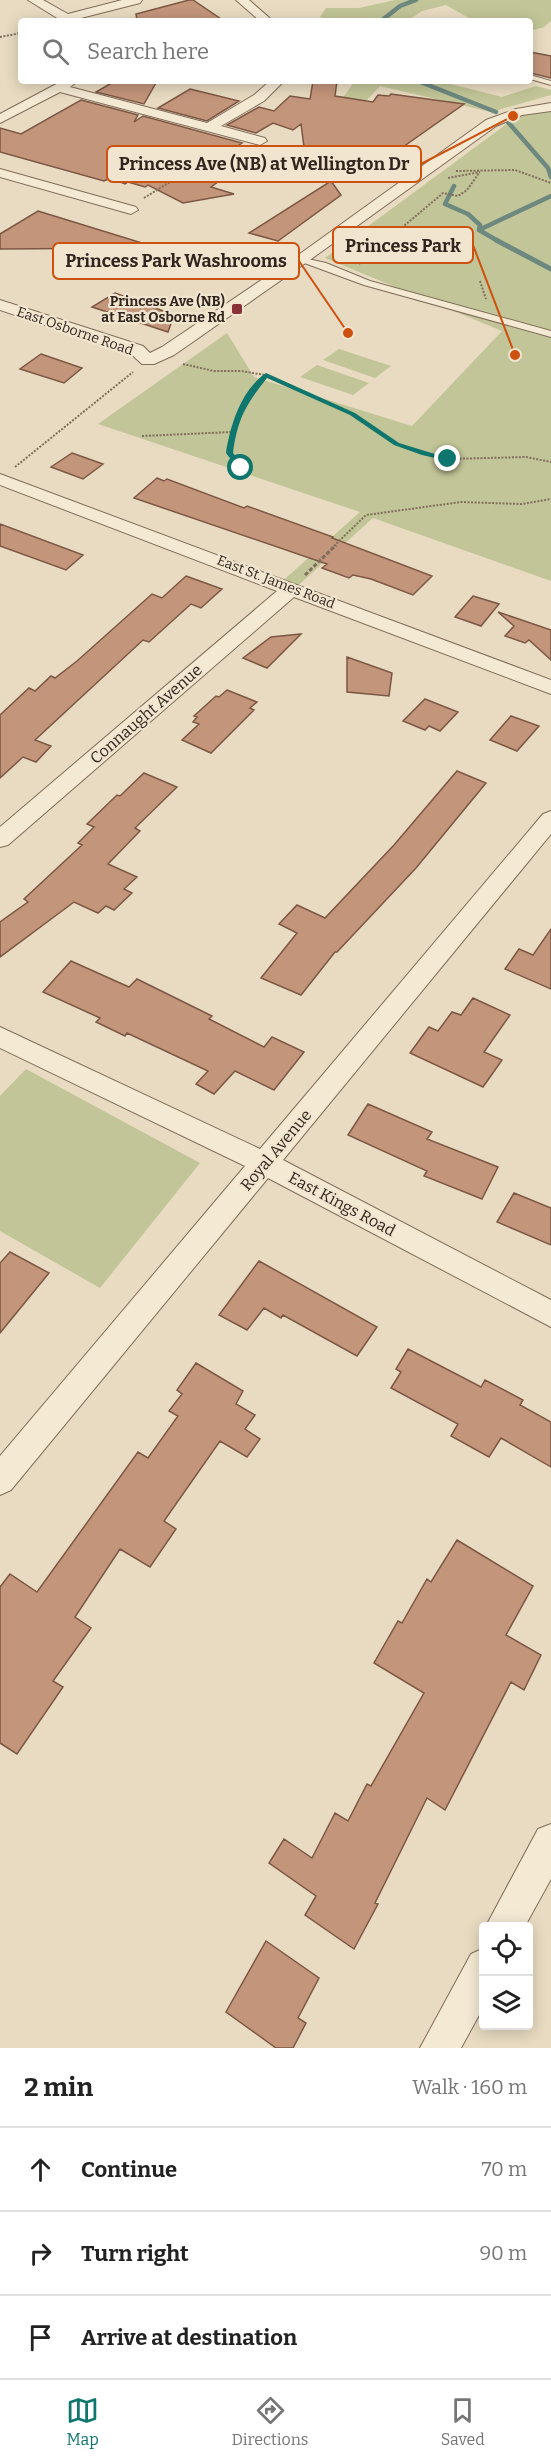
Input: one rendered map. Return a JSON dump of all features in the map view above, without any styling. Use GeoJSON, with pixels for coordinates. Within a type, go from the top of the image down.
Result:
{"type":"FeatureCollection","features":[{"type":"Feature","properties":{"kind":"street"},"geometry":{"type":"LineString","coordinates":[[34,0],[67,18]]}},
{"type":"Feature","properties":{"kind":"street"},"geometry":{"type":"LineString","coordinates":[[73,18],[136,0]]}},
{"type":"Feature","properties":{"kind":"street"},"geometry":{"type":"LineString","coordinates":[[242,0],[263,18]]}},
{"type":"Feature","properties":{"kind":"street"},"geometry":{"type":"LineString","coordinates":[[0,119],[66,84]]}},
{"type":"Feature","properties":{"kind":"street"},"geometry":{"type":"LineString","coordinates":[[210,127],[259,98],[275,84]]}},
{"type":"Feature","properties":{"kind":"street"},"geometry":{"type":"LineString","coordinates":[[59,88],[260,141]]}},
{"type":"Feature","properties":{"kind":"street"},"geometry":{"type":"LineString","coordinates":[[152,359],[302,259],[491,123],[507,114],[532,108],[551,107]]}},
{"type":"Feature","properties":{"kind":"street"},"geometry":{"type":"LineString","coordinates":[[0,173],[129,210]]}},
{"type":"Feature","properties":{"kind":"street","name":"East Osborne Road"},"geometry":{"type":"LineString","coordinates":[[0,305],[137,350],[152,359]]}},
{"type":"Feature","properties":{"kind":"street","name":"East St. James Road"},"geometry":{"type":"LineString","coordinates":[[0,479],[551,687]]}},
{"type":"Feature","properties":{"kind":"street","name":"Connaught Avenue"},"geometry":{"type":"LineString","coordinates":[[0,839],[292,588]]}},
{"type":"Feature","properties":{"kind":"street","name":"Royal Avenue"},"geometry":{"type":"LineString","coordinates":[[0,1480],[551,819]]}},
{"type":"Feature","properties":{"kind":"street","name":"East Kings Road"},"geometry":{"type":"LineString","coordinates":[[0,1037],[264,1163],[551,1314]]}},
{"type":"Feature","properties":{"kind":"street"},"geometry":{"type":"LineString","coordinates":[[508,1922],[551,1842]]}},
{"type":"Feature","properties":{"kind":"street"},"geometry":{"type":"LineString","coordinates":[[440,2048],[479,1975]]}},
{"type":"Feature","properties":{"kind":"lane"},"geometry":{"type":"LineString","coordinates":[[533,78],[551,83]]}},
{"type":"Feature","properties":{"kind":"lane"},"geometry":{"type":"LineString","coordinates":[[302,259],[348,274],[367,283],[551,334]]}},
{"type":"Feature","properties":{"kind":"path"},"geometry":{"type":"LineString","coordinates":[[0,37],[18,34]]}},
{"type":"Feature","properties":{"kind":"path"},"geometry":{"type":"LineString","coordinates":[[129,210],[243,137]]}},
{"type":"Feature","properties":{"kind":"path"},"geometry":{"type":"LineString","coordinates":[[260,141],[273,148],[407,182]]}},
{"type":"Feature","properties":{"kind":"path"},"geometry":{"type":"LineString","coordinates":[[348,274],[443,193],[458,196],[467,190],[480,172],[515,171],[549,183]]}},
{"type":"Feature","properties":{"kind":"path"},"geometry":{"type":"LineString","coordinates":[[0,479],[152,359],[214,371],[241,371],[266,375],[352,414],[396,444],[424,454],[448,459],[526,457],[551,462]]}},
{"type":"Feature","properties":{"kind":"path"},"geometry":{"type":"LineString","coordinates":[[241,468],[229,453],[232,432],[240,408],[266,375]]}},
{"type":"Feature","properties":{"kind":"path"},"geometry":{"type":"LineString","coordinates":[[142,436],[232,432]]}},
{"type":"Feature","properties":{"kind":"path"},"geometry":{"type":"LineString","coordinates":[[292,588],[366,515],[461,502],[522,504],[551,499]]}},
{"type":"Feature","properties":{"kind":"green space"},"geometry":{"type":"Polygon","coordinates":[[[395,0],[551,0],[551,21],[544,27],[533,30],[533,18],[469,18],[446,5],[422,11],[412,18],[320,17],[326,8],[359,8],[395,0]]]}},
{"type":"Feature","properties":{"kind":"green space"},"geometry":{"type":"Polygon","coordinates":[[[353,84],[451,84],[502,97],[536,86],[551,90],[551,95],[491,112],[380,86],[345,124],[328,118],[353,84]]]}},
{"type":"Feature","properties":{"kind":"green space"},"geometry":{"type":"Polygon","coordinates":[[[536,111],[551,112],[551,581],[373,518],[292,591],[278,585],[360,512],[98,424],[227,333],[254,377],[412,426],[502,331],[325,258],[516,117],[536,111]]]}},
{"type":"Feature","properties":{"kind":"green space"},"geometry":{"type":"Polygon","coordinates":[[[339,349],[391,366],[375,378],[323,360],[339,349]]]}},
{"type":"Feature","properties":{"kind":"green space"},"geometry":{"type":"Polygon","coordinates":[[[317,365],[369,383],[353,395],[300,377],[317,365]]]}},
{"type":"Feature","properties":{"kind":"green space"},"geometry":{"type":"Polygon","coordinates":[[[26,1069],[200,1163],[100,1288],[0,1231],[0,1096],[26,1069]]]}},
{"type":"Feature","properties":{"kind":"building"},"geometry":{"type":"Polygon","coordinates":[[[193,0],[220,18],[137,18],[136,14],[193,0]]]}},
{"type":"Feature","properties":{"kind":"building"},"geometry":{"type":"Polygon","coordinates":[[[533,53],[551,56],[551,78],[533,74],[533,53]]]}},
{"type":"Feature","properties":{"kind":"building"},"geometry":{"type":"Polygon","coordinates":[[[110,84],[155,84],[144,104],[96,92],[110,84]]]}},
{"type":"Feature","properties":{"kind":"building"},"geometry":{"type":"Polygon","coordinates":[[[312,84],[337,84],[335,96],[373,102],[378,95],[389,96],[391,94],[464,104],[400,149],[309,151],[308,147],[304,147],[301,124],[293,130],[273,123],[256,133],[227,125],[259,107],[274,111],[290,96],[310,99],[312,84]]]}},
{"type":"Feature","properties":{"kind":"building"},"geometry":{"type":"Polygon","coordinates":[[[190,89],[239,101],[207,121],[158,108],[190,89]]]}},
{"type":"Feature","properties":{"kind":"building"},"geometry":{"type":"Polygon","coordinates":[[[81,100],[138,115],[134,122],[143,116],[242,143],[227,153],[173,154],[233,171],[211,187],[234,194],[183,203],[148,185],[145,187],[128,182],[125,184],[110,178],[104,181],[0,152],[0,128],[21,134],[81,100]]]}},
{"type":"Feature","properties":{"kind":"building"},"geometry":{"type":"Polygon","coordinates":[[[331,181],[341,195],[278,241],[249,233],[331,181]]]}},
{"type":"Feature","properties":{"kind":"building"},"geometry":{"type":"Polygon","coordinates":[[[38,211],[142,243],[141,248],[0,249],[0,234],[38,211]]]}},
{"type":"Feature","properties":{"kind":"building"},"geometry":{"type":"Polygon","coordinates":[[[115,293],[174,315],[168,332],[92,307],[115,293]]]}},
{"type":"Feature","properties":{"kind":"building"},"geometry":{"type":"Polygon","coordinates":[[[41,354],[82,368],[64,383],[20,369],[41,354]]]}},
{"type":"Feature","properties":{"kind":"building"},"geometry":{"type":"Polygon","coordinates":[[[72,453],[103,464],[83,479],[51,467],[72,453]]]}},
{"type":"Feature","properties":{"kind":"building"},"geometry":{"type":"Polygon","coordinates":[[[157,478],[164,481],[167,479],[244,508],[247,506],[432,576],[413,595],[371,579],[353,575],[349,578],[322,568],[327,564],[134,498],[157,478]]]}},
{"type":"Feature","properties":{"kind":"building"},"geometry":{"type":"Polygon","coordinates":[[[0,524],[83,555],[66,570],[0,546],[0,524]]]}},
{"type":"Feature","properties":{"kind":"building"},"geometry":{"type":"Polygon","coordinates":[[[186,576],[222,589],[201,608],[191,604],[149,642],[143,640],[35,740],[51,746],[36,762],[23,757],[0,778],[0,715],[29,688],[35,691],[51,676],[55,678],[77,661],[152,594],[162,598],[186,576]]]}},
{"type":"Feature","properties":{"kind":"building"},"geometry":{"type":"Polygon","coordinates":[[[473,596],[499,604],[481,626],[455,617],[473,596]]]}},
{"type":"Feature","properties":{"kind":"building"},"geometry":{"type":"Polygon","coordinates":[[[498,612],[551,630],[551,660],[529,640],[525,643],[505,636],[514,626],[498,612]]]}},
{"type":"Feature","properties":{"kind":"building"},"geometry":{"type":"Polygon","coordinates":[[[301,634],[267,668],[243,658],[271,637],[301,634]]]}},
{"type":"Feature","properties":{"kind":"building"},"geometry":{"type":"Polygon","coordinates":[[[347,657],[392,673],[389,696],[347,692],[347,657]]]}},
{"type":"Feature","properties":{"kind":"building"},"geometry":{"type":"Polygon","coordinates":[[[227,690],[257,702],[250,708],[254,710],[211,753],[182,740],[199,724],[193,722],[197,717],[194,716],[216,696],[219,697],[227,690]]]}},
{"type":"Feature","properties":{"kind":"building"},"geometry":{"type":"Polygon","coordinates":[[[425,699],[458,712],[440,731],[429,726],[425,730],[403,721],[425,699]]]}},
{"type":"Feature","properties":{"kind":"building"},"geometry":{"type":"Polygon","coordinates":[[[511,716],[539,726],[517,751],[490,740],[511,716]]]}},
{"type":"Feature","properties":{"kind":"building"},"geometry":{"type":"Polygon","coordinates":[[[457,771],[486,783],[416,868],[335,952],[301,995],[261,978],[297,933],[279,924],[297,905],[325,918],[394,845],[457,771]]]}},
{"type":"Feature","properties":{"kind":"building"},"geometry":{"type":"Polygon","coordinates":[[[144,773],[177,787],[135,828],[140,831],[108,864],[137,877],[124,889],[132,893],[114,910],[106,906],[98,913],[74,902],[0,957],[0,922],[28,902],[24,899],[82,845],[78,843],[94,827],[87,824],[144,773]]]}},
{"type":"Feature","properties":{"kind":"building"},"geometry":{"type":"Polygon","coordinates":[[[551,929],[551,989],[505,969],[519,949],[533,955],[551,929]]]}},
{"type":"Feature","properties":{"kind":"building"},"geometry":{"type":"Polygon","coordinates":[[[71,961],[129,987],[137,979],[212,1016],[209,1019],[264,1047],[272,1037],[304,1052],[274,1090],[235,1071],[214,1094],[196,1084],[208,1071],[127,1033],[125,1036],[96,1022],[100,1018],[43,992],[71,961]]]}},
{"type":"Feature","properties":{"kind":"building"},"geometry":{"type":"Polygon","coordinates":[[[473,998],[510,1015],[484,1052],[502,1060],[483,1087],[410,1053],[429,1027],[438,1031],[452,1012],[461,1015],[473,998]]]}},
{"type":"Feature","properties":{"kind":"building"},"geometry":{"type":"Polygon","coordinates":[[[368,1104],[432,1132],[427,1139],[498,1167],[482,1199],[424,1176],[427,1171],[348,1135],[368,1104]]]}},
{"type":"Feature","properties":{"kind":"building"},"geometry":{"type":"Polygon","coordinates":[[[514,1193],[551,1208],[551,1245],[497,1222],[514,1193]]]}},
{"type":"Feature","properties":{"kind":"building"},"geometry":{"type":"Polygon","coordinates":[[[10,1252],[49,1273],[0,1333],[0,1263],[10,1252]]]}},
{"type":"Feature","properties":{"kind":"building"},"geometry":{"type":"Polygon","coordinates":[[[259,1261],[377,1327],[357,1356],[283,1315],[281,1318],[264,1308],[247,1330],[219,1315],[259,1261]]]}},
{"type":"Feature","properties":{"kind":"building"},"geometry":{"type":"Polygon","coordinates":[[[408,1349],[481,1387],[485,1380],[523,1400],[520,1405],[551,1422],[551,1467],[501,1438],[489,1457],[451,1436],[458,1424],[391,1388],[401,1372],[396,1369],[408,1349]]]}},
{"type":"Feature","properties":{"kind":"building"},"geometry":{"type":"Polygon","coordinates":[[[196,1363],[243,1391],[236,1404],[255,1415],[245,1429],[260,1439],[247,1457],[220,1441],[164,1521],[176,1529],[150,1567],[120,1549],[75,1617],[91,1628],[53,1681],[63,1687],[17,1754],[0,1743],[0,1587],[10,1574],[37,1592],[138,1452],[148,1458],[178,1416],[169,1411],[182,1394],[177,1390],[196,1363]]]}},
{"type":"Feature","properties":{"kind":"building"},"geometry":{"type":"Polygon","coordinates":[[[457,1540],[533,1586],[506,1635],[541,1655],[524,1690],[511,1682],[445,1810],[427,1798],[375,1903],[378,1904],[354,1949],[305,1915],[316,1896],[269,1863],[284,1839],[312,1858],[335,1813],[348,1821],[367,1784],[371,1786],[424,1693],[374,1663],[398,1621],[402,1623],[427,1579],[431,1582],[457,1540]]]}},
{"type":"Feature","properties":{"kind":"building"},"geometry":{"type":"Polygon","coordinates":[[[266,1941],[319,1978],[298,2018],[306,2023],[293,2048],[276,2048],[226,2012],[266,1941]]]}},
{"type":"Feature","properties":{"kind":"waterway"},"geometry":{"type":"LineString","coordinates":[[385,18],[400,6],[416,0]]}},
{"type":"Feature","properties":{"kind":"waterway"},"geometry":{"type":"LineString","coordinates":[[426,84],[496,112]]}},
{"type":"Feature","properties":{"kind":"waterway"},"geometry":{"type":"LineString","coordinates":[[507,121],[548,168],[551,177]]}},
{"type":"Feature","properties":{"kind":"waterway"},"geometry":{"type":"LineString","coordinates":[[454,186],[445,204],[468,214],[480,225],[479,230]]}},
{"type":"Feature","properties":{"kind":"waterway"},"geometry":{"type":"LineString","coordinates":[[479,230],[551,196]]}},
{"type":"Feature","properties":{"kind":"waterway"},"geometry":{"type":"LineString","coordinates":[[479,230],[498,241]]}},
{"type":"Feature","properties":{"kind":"waterway"},"geometry":{"type":"LineString","coordinates":[[496,240],[551,269]]}},
{"type":"Feature","properties":{"kind":"place","name":"Princess Ave (NB) at Wellington Dr"},"geometry":{"type":"Point","coordinates":[513,116]}},
{"type":"Feature","properties":{"kind":"place","name":"Princess Ave (NB) at East Osborne Rd"},"geometry":{"type":"Point","coordinates":[237,309]}},
{"type":"Feature","properties":{"kind":"place","name":"Princess Park Washrooms"},"geometry":{"type":"Point","coordinates":[348,333]}},
{"type":"Feature","properties":{"kind":"place","name":"Princess Park"},"geometry":{"type":"Point","coordinates":[515,355]}},
{"type":"Feature","properties":{"kind":"route"},"geometry":{"type":"LineString","coordinates":[[241,468],[229,453],[232,432],[240,408],[266,375],[352,414],[396,444],[424,454],[448,459]]}}]}
